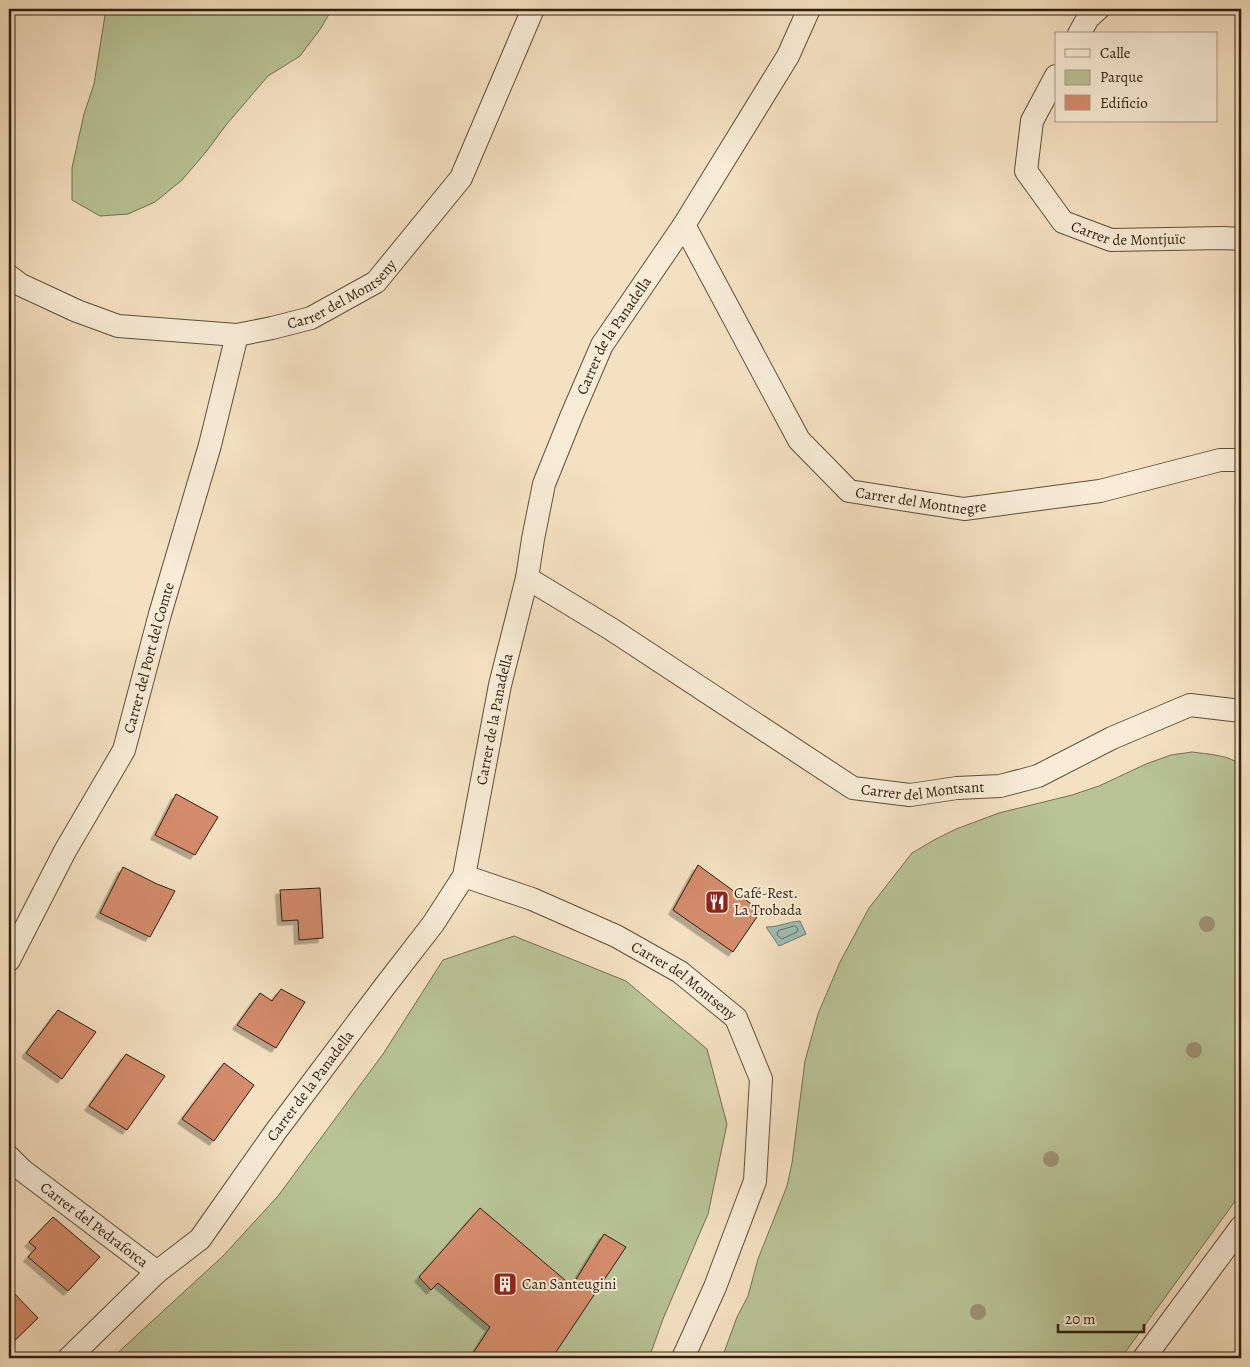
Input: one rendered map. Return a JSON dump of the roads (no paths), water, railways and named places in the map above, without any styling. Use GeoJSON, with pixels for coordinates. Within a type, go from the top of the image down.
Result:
{"type":"FeatureCollection","features":[{"type":"Feature","properties":{"kind":"street","name":"Carrer del Montseny"},"geometry":{"type":"LineString","coordinates":[[9,276],[22,285],[77,311],[118,326],[237,335],[311,318],[376,282],[461,178],[533,9]]}},
{"type":"Feature","properties":{"kind":"street","name":"Carrer de la Panadella"},"geometry":{"type":"LineString","coordinates":[[69,1358],[157,1272],[200,1238],[276,1131],[433,924],[464,876],[500,685],[527,578],[544,484],[602,345],[684,225],[788,56],[809,9]]}},
{"type":"Feature","properties":{"kind":"street"},"geometry":{"type":"LineString","coordinates":[[1080,32],[1088,18],[1098,9]]}},
{"type":"Feature","properties":{"kind":"street","name":"Carrer de Montjuïc"},"geometry":{"type":"LineString","coordinates":[[1055,78],[1032,121],[1026,171],[1062,222],[1111,240],[1223,238],[1241,240]]}},
{"type":"Feature","properties":{"kind":"street","name":"Carrer del Montnegre"},"geometry":{"type":"LineString","coordinates":[[684,225],[799,440],[849,491],[964,509],[1100,491],[1220,460],[1241,460]]}},
{"type":"Feature","properties":{"kind":"street","name":"Carrer del Port del Comte"},"geometry":{"type":"LineString","coordinates":[[9,960],[65,851],[124,750],[160,614],[210,445],[237,335]]}},
{"type":"Feature","properties":{"kind":"street","name":"Carrer del Montsant"},"geometry":{"type":"LineString","coordinates":[[527,578],[611,629],[853,788],[910,795],[957,788],[1000,786],[1038,776],[1112,738],[1190,705],[1241,712]]}},
{"type":"Feature","properties":{"kind":"street","name":"Carrer del Montseny"},"geometry":{"type":"LineString","coordinates":[[464,876],[532,899],[616,936],[680,972],[736,1018],[761,1079],[755,1181],[716,1286],[683,1358]]}},
{"type":"Feature","properties":{"kind":"street","name":"Carrer del Pedraforca"},"geometry":{"type":"LineString","coordinates":[[9,1157],[22,1170],[157,1272]]}},
{"type":"Feature","properties":{"kind":"street"},"geometry":{"type":"LineString","coordinates":[[1144,1358],[1241,1227]]}},
{"type":"Feature","properties":{"kind":"water"},"geometry":{"type":"Polygon","coordinates":[[[800,921],[806,934],[779,946],[766,927],[791,922],[800,921]]]}},
{"type":"Feature","properties":{"kind":"place","name":"Café-Rest. La Trobada"},"geometry":{"type":"Point","coordinates":[717,902]}},
{"type":"Feature","properties":{"kind":"place","name":"Can Santeugini"},"geometry":{"type":"Point","coordinates":[505,1284]}}]}
